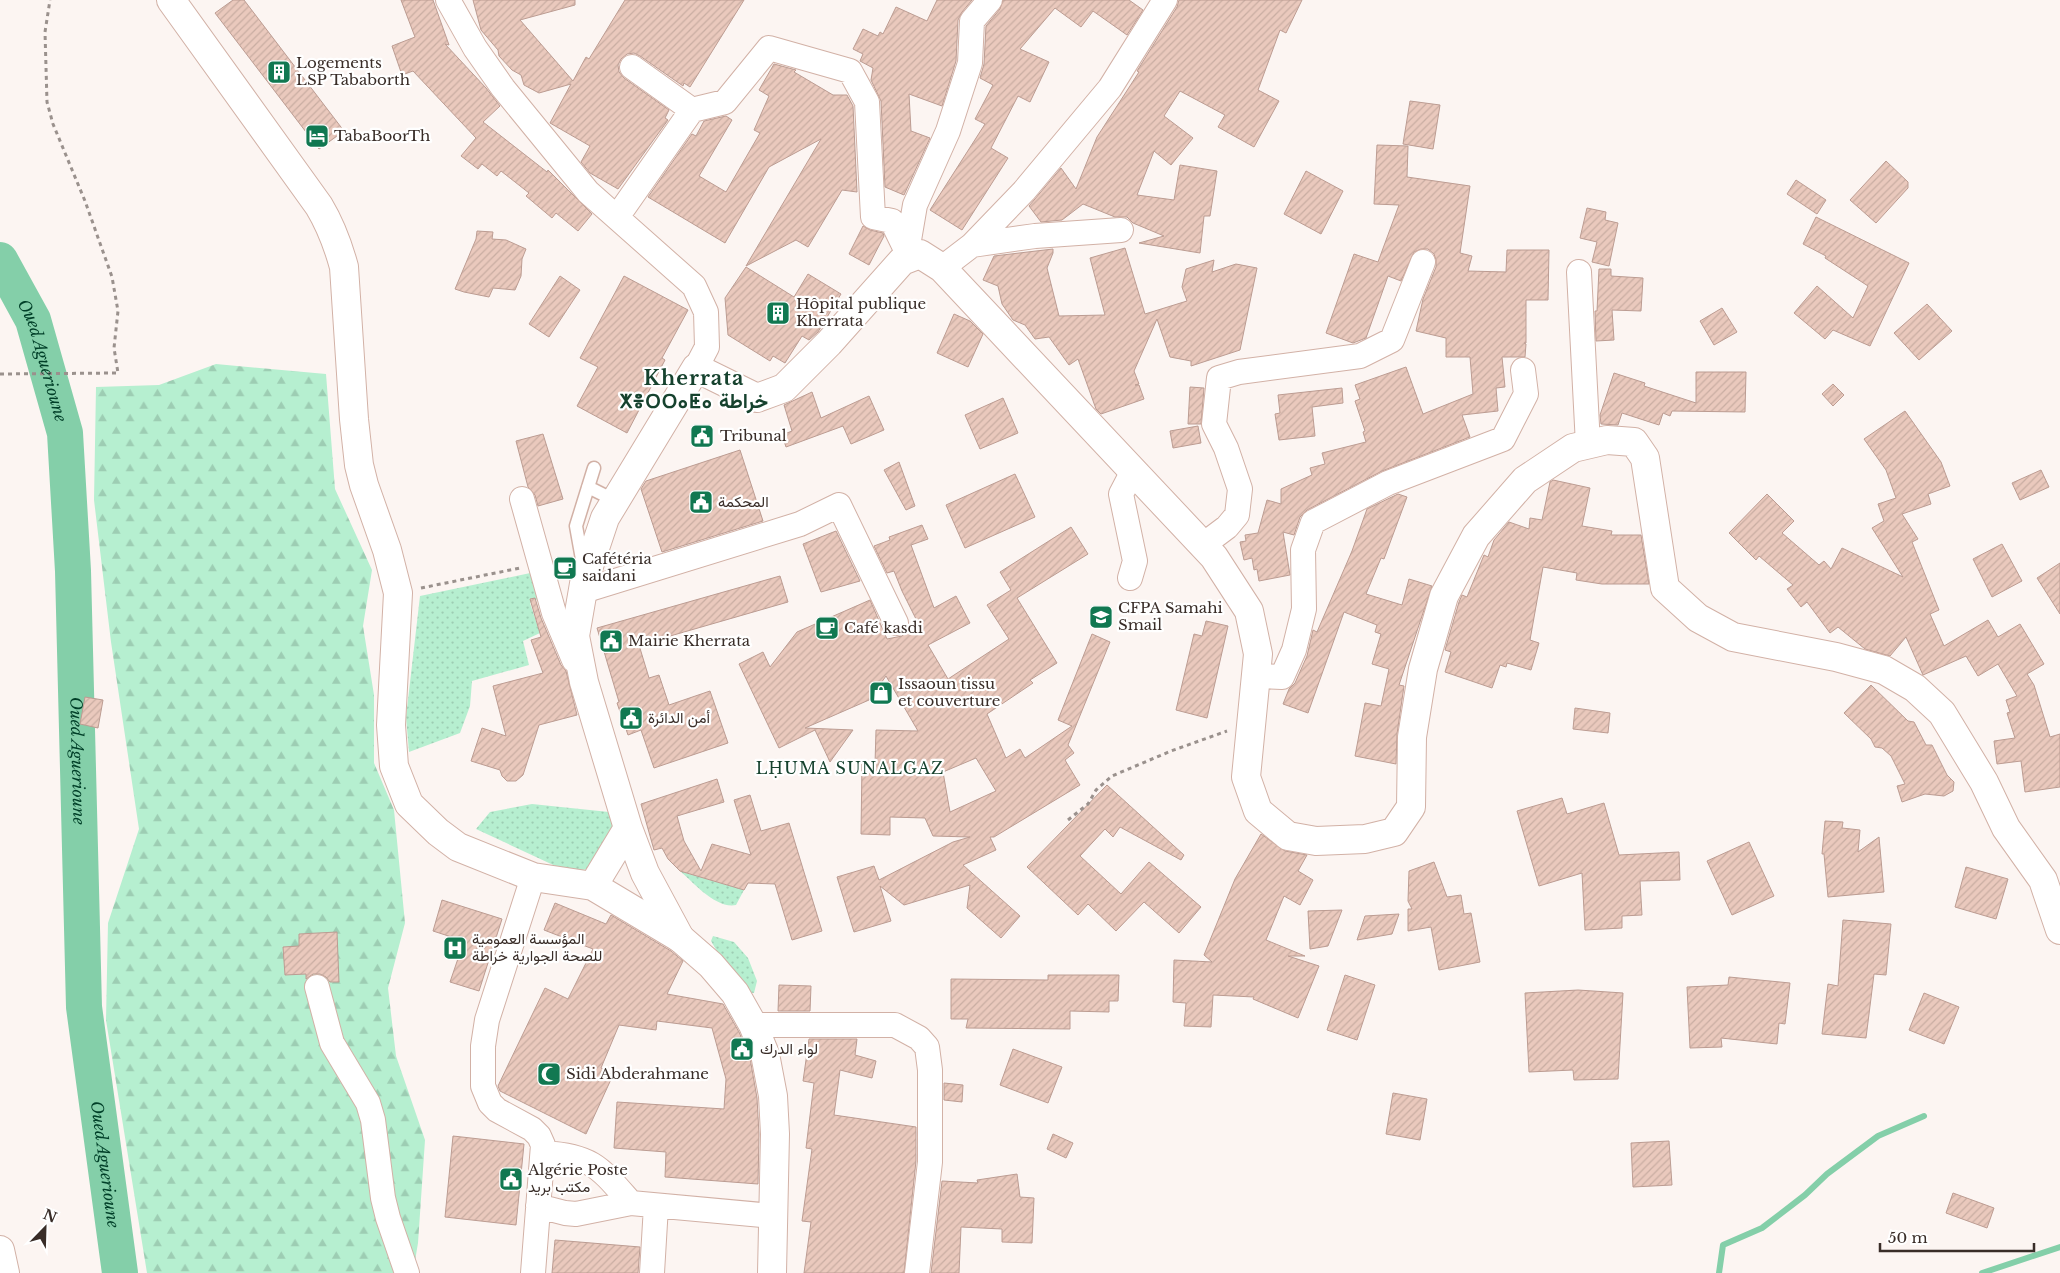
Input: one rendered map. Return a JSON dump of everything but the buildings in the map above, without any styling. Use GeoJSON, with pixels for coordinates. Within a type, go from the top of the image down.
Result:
{"type":"FeatureCollection","features":[{"type":"Feature","properties":{"kind":"street"},"geometry":{"type":"LineString","coordinates":[[171,0],[319,206],[331,226],[339,246],[344,267],[354,419],[359,465],[364,485],[387,550],[398,593],[391,725],[394,766],[409,804],[438,832],[458,847],[533,877],[593,886],[680,938],[712,965],[734,993],[753,1025],[765,1054],[773,1096],[772,1273]]}},
{"type":"Feature","properties":{"kind":"street"},"geometry":{"type":"LineString","coordinates":[[448,0],[475,48],[503,88],[588,192],[694,286],[706,312],[707,347],[605,518],[584,585],[575,636],[584,682],[628,828],[645,873],[680,938]]}},
{"type":"Feature","properties":{"kind":"street"},"geometry":{"type":"LineString","coordinates":[[910,258],[908,240],[915,205],[948,131],[970,63],[972,21],[990,0]]}},
{"type":"Feature","properties":{"kind":"street"},"geometry":{"type":"LineString","coordinates":[[942,268],[972,245],[1024,191],[1110,88],[1165,0]]}},
{"type":"Feature","properties":{"kind":"street"},"geometry":{"type":"LineString","coordinates":[[617,217],[692,110],[725,102],[769,48],[850,71],[867,102],[873,218],[892,221],[910,258]]}},
{"type":"Feature","properties":{"kind":"street"},"geometry":{"type":"LineString","coordinates":[[632,67],[692,110]]}},
{"type":"Feature","properties":{"kind":"street"},"geometry":{"type":"LineString","coordinates":[[972,245],[1035,236],[1121,230]]}},
{"type":"Feature","properties":{"kind":"street"},"geometry":{"type":"LineString","coordinates":[[696,368],[757,398],[784,388],[829,343],[902,261],[920,254],[942,268],[1214,557],[1249,611],[1258,654],[1246,777],[1258,811],[1288,836],[1316,842],[1365,839],[1394,832],[1410,807],[1412,737],[1423,669],[1444,596],[1476,536],[1525,480],[1573,448],[1606,440],[1634,442],[1645,458],[1665,588],[1698,618],[1733,637],[1836,657],[1884,670],[1915,688],[1942,713],[1984,782],[2006,828],[2043,880],[2060,930]]}},
{"type":"Feature","properties":{"kind":"street"},"geometry":{"type":"LineString","coordinates":[[1203,545],[1227,527],[1237,515],[1240,489],[1226,448],[1214,424],[1219,378],[1240,372],[1360,356],[1392,340],[1423,262]]}},
{"type":"Feature","properties":{"kind":"street"},"geometry":{"type":"LineString","coordinates":[[1579,272],[1588,445]]}},
{"type":"Feature","properties":{"kind":"street"},"geometry":{"type":"LineString","coordinates":[[1256,676],[1282,677],[1294,650],[1304,609],[1303,550],[1313,522],[1388,483],[1503,439],[1526,394],[1523,370]]}},
{"type":"Feature","properties":{"kind":"street"},"geometry":{"type":"LineString","coordinates":[[1130,578],[1135,561],[1122,494],[1133,471]]}},
{"type":"Feature","properties":{"kind":"street"},"geometry":{"type":"LineString","coordinates":[[522,499],[554,614],[584,682]]}},
{"type":"Feature","properties":{"kind":"street"},"geometry":{"type":"LineString","coordinates":[[584,585],[800,524],[840,505],[896,623]]}},
{"type":"Feature","properties":{"kind":"street"},"geometry":{"type":"LineString","coordinates":[[593,886],[628,828]]}},
{"type":"Feature","properties":{"kind":"street"},"geometry":{"type":"LineString","coordinates":[[533,877],[487,1020],[483,1046],[483,1086],[490,1103],[497,1110],[532,1129],[540,1136],[543,1145],[544,1153],[533,1273]]}},
{"type":"Feature","properties":{"kind":"street"},"geometry":{"type":"LineString","coordinates":[[317,987],[332,1043],[368,1103],[373,1120],[384,1205],[407,1273]]}},
{"type":"Feature","properties":{"kind":"street"},"geometry":{"type":"LineString","coordinates":[[753,1025],[895,1025],[919,1038],[927,1047],[930,1070],[930,1162],[917,1273]]}},
{"type":"Feature","properties":{"kind":"street"},"geometry":{"type":"LineString","coordinates":[[544,1153],[570,1155],[592,1163],[602,1170],[631,1204]]}},
{"type":"Feature","properties":{"kind":"street"},"geometry":{"type":"LineString","coordinates":[[538,1206],[576,1214],[631,1204],[773,1216]]}},
{"type":"Feature","properties":{"kind":"street"},"geometry":{"type":"LineString","coordinates":[[652,1273],[656,1206]]}},
{"type":"Feature","properties":{"kind":"street"},"geometry":{"type":"LineString","coordinates":[[0,1250],[5,1273]]}},
{"type":"Feature","properties":{"kind":"lane"},"geometry":{"type":"LineString","coordinates":[[584,585],[576,526],[594,468]]}},
{"type":"Feature","properties":{"kind":"lane"},"geometry":{"type":"LineString","coordinates":[[588,487],[616,501]]}},
{"type":"Feature","properties":{"kind":"path"},"geometry":{"type":"LineString","coordinates":[[0,374],[118,373],[114,348],[118,311],[112,277],[85,201],[52,124],[47,102],[45,32],[50,0]]}},
{"type":"Feature","properties":{"kind":"path"},"geometry":{"type":"LineString","coordinates":[[413,590],[518,568]]}},
{"type":"Feature","properties":{"kind":"path"},"geometry":{"type":"LineString","coordinates":[[1068,820],[1088,804],[1096,790],[1112,776],[1171,751],[1251,723]]}},
{"type":"Feature","properties":{"kind":"green space"},"geometry":{"type":"Polygon","coordinates":[[[216,364],[326,374],[335,489],[372,570],[363,626],[374,695],[374,763],[394,810],[405,923],[388,988],[396,1056],[425,1140],[418,1243],[413,1273],[147,1273],[106,1020],[108,923],[139,829],[111,642],[94,500],[96,387],[159,385],[216,364]]]}},
{"type":"Feature","properties":{"kind":"green space"},"geometry":{"type":"Polygon","coordinates":[[[535,572],[542,597],[530,603],[540,633],[523,641],[529,665],[472,681],[470,706],[460,733],[409,752],[406,717],[420,596],[535,572]]]}},
{"type":"Feature","properties":{"kind":"green space"},"geometry":{"type":"Polygon","coordinates":[[[532,804],[609,812],[614,807],[616,826],[593,868],[576,871],[564,870],[476,829],[490,812],[532,804]]]}},
{"type":"Feature","properties":{"kind":"green space"},"geometry":{"type":"Polygon","coordinates":[[[680,871],[744,890],[736,905],[721,903],[706,894],[680,871]]]}},
{"type":"Feature","properties":{"kind":"green space"},"geometry":{"type":"Polygon","coordinates":[[[713,936],[734,942],[748,958],[757,981],[754,993],[745,992],[733,969],[718,953],[711,941],[713,936]]]}},
{"type":"Feature","properties":{"kind":"waterway","name":"Oued Aguerioune"},"geometry":{"type":"LineString","coordinates":[[0,260],[33,320],[65,433],[73,571],[84,1007],[120,1273]]}},
{"type":"Feature","properties":{"kind":"waterway"},"geometry":{"type":"LineString","coordinates":[[1719,1273],[1723,1245],[1762,1228],[1805,1195],[1827,1174],[1878,1136],[1924,1116]]}},
{"type":"Feature","properties":{"kind":"waterway"},"geometry":{"type":"LineString","coordinates":[[1982,1273],[2060,1247]]}},
{"type":"Feature","properties":{"kind":"place","name":"Logements LSP Tababorth"},"geometry":{"type":"Point","coordinates":[279,72]}},
{"type":"Feature","properties":{"kind":"place","name":"TabaBoorTh"},"geometry":{"type":"Point","coordinates":[317,136]}},
{"type":"Feature","properties":{"kind":"place","name":"Hôpital publique Kherrata"},"geometry":{"type":"Point","coordinates":[778,313]}},
{"type":"Feature","properties":{"kind":"place","name":"Tribunal"},"geometry":{"type":"Point","coordinates":[702,436]}},
{"type":"Feature","properties":{"kind":"place","name":"المحكمة"},"geometry":{"type":"Point","coordinates":[701,502]}},
{"type":"Feature","properties":{"kind":"place","name":"Cafétéria saidani"},"geometry":{"type":"Point","coordinates":[565,568]}},
{"type":"Feature","properties":{"kind":"place","name":"CFPA Samahi Smail"},"geometry":{"type":"Point","coordinates":[1101,617]}},
{"type":"Feature","properties":{"kind":"place","name":"Café kasdi"},"geometry":{"type":"Point","coordinates":[827,628]}},
{"type":"Feature","properties":{"kind":"place","name":"Mairie Kherrata"},"geometry":{"type":"Point","coordinates":[611,641]}},
{"type":"Feature","properties":{"kind":"place","name":"Issaoun tissu et couverture"},"geometry":{"type":"Point","coordinates":[881,693]}},
{"type":"Feature","properties":{"kind":"place","name":"أمن الدائرة"},"geometry":{"type":"Point","coordinates":[631,718]}},
{"type":"Feature","properties":{"kind":"place","name":"المؤسسة العمومية للصحة الجوارية خراطة"},"geometry":{"type":"Point","coordinates":[455,948]}},
{"type":"Feature","properties":{"kind":"place","name":"لواء الدرك"},"geometry":{"type":"Point","coordinates":[742,1049]}},
{"type":"Feature","properties":{"kind":"place","name":"Sidi Abderahmane"},"geometry":{"type":"Point","coordinates":[549,1074]}},
{"type":"Feature","properties":{"kind":"place","name":"Algérie Poste مكتب بريد"},"geometry":{"type":"Point","coordinates":[511,1179]}},
{"type":"Feature","properties":{"kind":"district","name":"Kherrata ⵅⴻⵔⵔⴰⵟⴰ خراطة"},"geometry":{"type":"Point","coordinates":[694,390]}},
{"type":"Feature","properties":{"kind":"district","name":"LḤUMA SUNALGAZ"},"geometry":{"type":"Point","coordinates":[850,768]}}]}
